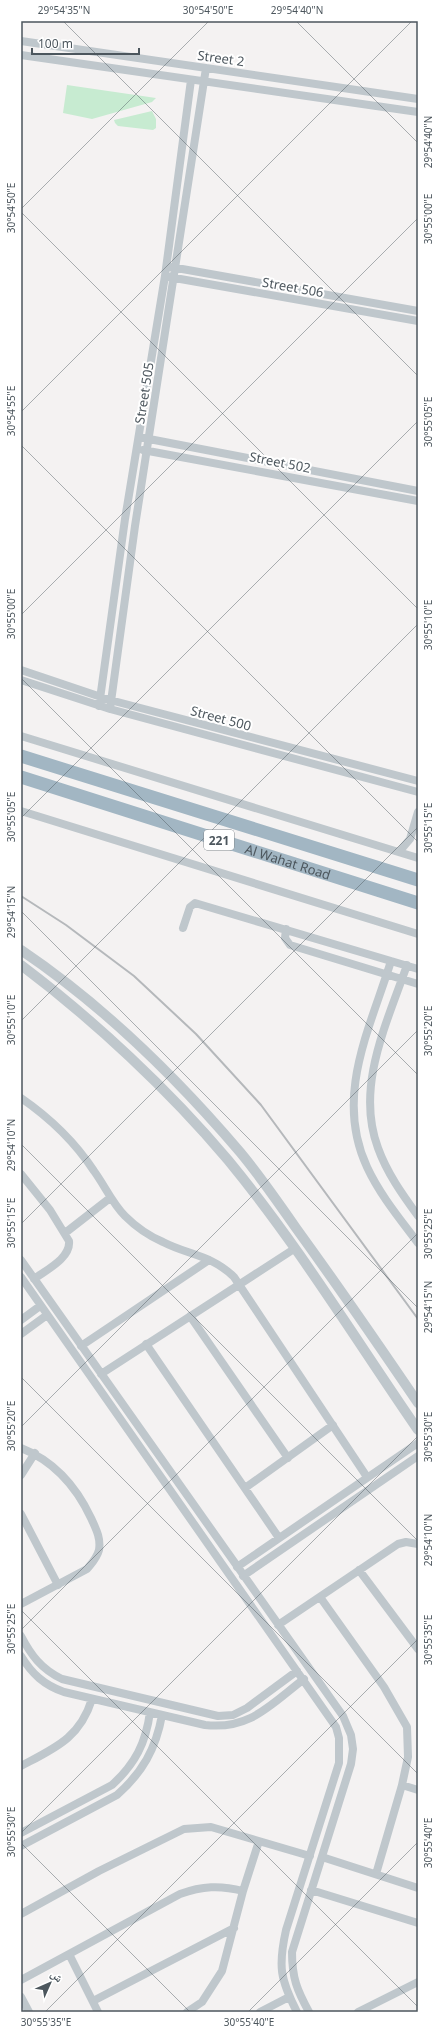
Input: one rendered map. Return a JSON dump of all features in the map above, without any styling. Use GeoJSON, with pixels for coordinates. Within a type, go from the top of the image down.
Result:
{"type":"FeatureCollection","features":[{"type":"Feature","properties":{"kind":"highway","name":"Al Wahat Road"},"geometry":{"type":"LineString","coordinates":[[21,756],[418,880]]}},
{"type":"Feature","properties":{"kind":"highway","name":"Al Wahat Road"},"geometry":{"type":"LineString","coordinates":[[21,777],[418,903]]}},
{"type":"Feature","properties":{"kind":"street","name":"Street 2"},"geometry":{"type":"LineString","coordinates":[[21,41],[418,99]]}},
{"type":"Feature","properties":{"kind":"street","name":"Street 2"},"geometry":{"type":"LineString","coordinates":[[21,55],[418,112]]}},
{"type":"Feature","properties":{"kind":"street","name":"Street 505"},"geometry":{"type":"LineString","coordinates":[[110,709],[110,700],[148,439],[206,68]]}},
{"type":"Feature","properties":{"kind":"street","name":"Street 505"},"geometry":{"type":"LineString","coordinates":[[99,706],[136,449],[164,276],[191,80]]}},
{"type":"Feature","properties":{"kind":"street","name":"Street 506"},"geometry":{"type":"LineString","coordinates":[[165,266],[418,311]]}},
{"type":"Feature","properties":{"kind":"street","name":"Street 506"},"geometry":{"type":"LineString","coordinates":[[164,276],[418,321]]}},
{"type":"Feature","properties":{"kind":"street","name":"Street 502"},"geometry":{"type":"LineString","coordinates":[[138,437],[418,491]]}},
{"type":"Feature","properties":{"kind":"street","name":"Street 502"},"geometry":{"type":"LineString","coordinates":[[136,449],[418,501]]}},
{"type":"Feature","properties":{"kind":"street","name":"Street 500"},"geometry":{"type":"LineString","coordinates":[[21,670],[110,700],[418,781]]}},
{"type":"Feature","properties":{"kind":"street","name":"Street 500"},"geometry":{"type":"LineString","coordinates":[[21,680],[99,706],[418,792]]}},
{"type":"Feature","properties":{"kind":"street"},"geometry":{"type":"LineString","coordinates":[[21,736],[418,858]]}},
{"type":"Feature","properties":{"kind":"street"},"geometry":{"type":"LineString","coordinates":[[365,778],[368,769]]}},
{"type":"Feature","properties":{"kind":"street","name":"221"},"geometry":{"type":"LineString","coordinates":[[21,811],[418,934]]}},
{"type":"Feature","properties":{"kind":"street"},"geometry":{"type":"LineString","coordinates":[[399,852],[409,842],[418,812]]}},
{"type":"Feature","properties":{"kind":"street"},"geometry":{"type":"LineString","coordinates":[[183,928],[189,908],[195,903],[418,969]]}},
{"type":"Feature","properties":{"kind":"street"},"geometry":{"type":"LineString","coordinates":[[286,929],[285,938],[290,945],[418,984]]}},
{"type":"Feature","properties":{"kind":"street"},"geometry":{"type":"LineString","coordinates":[[21,950],[77,992],[131,1038],[235,1147],[272,1195],[418,1403]]}},
{"type":"Feature","properties":{"kind":"street"},"geometry":{"type":"LineString","coordinates":[[392,961],[357,1062],[353,1097],[355,1125],[364,1159],[377,1185],[418,1244]]}},
{"type":"Feature","properties":{"kind":"street"},"geometry":{"type":"LineString","coordinates":[[21,966],[68,1002],[158,1086],[228,1160],[294,1249],[418,1430]]}},
{"type":"Feature","properties":{"kind":"street"},"geometry":{"type":"LineString","coordinates":[[406,966],[376,1058],[371,1080],[370,1103],[372,1125],[378,1147],[397,1187],[418,1216]]}},
{"type":"Feature","properties":{"kind":"street"},"geometry":{"type":"LineString","coordinates":[[21,1098],[55,1125],[76,1147],[95,1171],[110,1198],[125,1216],[143,1232],[164,1243],[209,1260],[227,1270],[239,1284],[368,1477]]}},
{"type":"Feature","properties":{"kind":"street"},"geometry":{"type":"LineString","coordinates":[[21,1174],[35,1188],[69,1241],[68,1251],[34,1279]]}},
{"type":"Feature","properties":{"kind":"street"},"geometry":{"type":"LineString","coordinates":[[261,1204],[272,1195]]}},
{"type":"Feature","properties":{"kind":"street"},"geometry":{"type":"LineString","coordinates":[[65,1233],[110,1198]]}},
{"type":"Feature","properties":{"kind":"street"},"geometry":{"type":"LineString","coordinates":[[101,1374],[294,1249]]}},
{"type":"Feature","properties":{"kind":"street"},"geometry":{"type":"LineString","coordinates":[[21,1260],[346,1722],[351,1735],[353,1748],[347,1780],[292,1952],[292,1972],[296,1988],[308,2012]]}},
{"type":"Feature","properties":{"kind":"street"},"geometry":{"type":"LineString","coordinates":[[81,1346],[209,1260]]}},
{"type":"Feature","properties":{"kind":"street"},"geometry":{"type":"LineString","coordinates":[[21,1277],[304,1679],[329,1716],[339,1738],[339,1763],[286,1930],[282,1951],[282,1973],[289,1997],[297,2012]]}},
{"type":"Feature","properties":{"kind":"street"},"geometry":{"type":"LineString","coordinates":[[21,1320],[40,1306]]}},
{"type":"Feature","properties":{"kind":"street"},"geometry":{"type":"LineString","coordinates":[[21,1334],[47,1315]]}},
{"type":"Feature","properties":{"kind":"street"},"geometry":{"type":"LineString","coordinates":[[190,1316],[288,1458]]}},
{"type":"Feature","properties":{"kind":"street"},"geometry":{"type":"LineString","coordinates":[[146,1344],[279,1538]]}},
{"type":"Feature","properties":{"kind":"street"},"geometry":{"type":"LineString","coordinates":[[245,1488],[333,1425]]}},
{"type":"Feature","properties":{"kind":"street"},"geometry":{"type":"LineString","coordinates":[[237,1567],[418,1443]]}},
{"type":"Feature","properties":{"kind":"street"},"geometry":{"type":"LineString","coordinates":[[21,1448],[35,1453],[65,1477],[77,1492],[98,1532],[99,1542],[98,1552],[94,1561],[87,1568],[21,1604]]}},
{"type":"Feature","properties":{"kind":"street"},"geometry":{"type":"LineString","coordinates":[[21,1475],[35,1453]]}},
{"type":"Feature","properties":{"kind":"street"},"geometry":{"type":"LineString","coordinates":[[243,1576],[418,1456]]}},
{"type":"Feature","properties":{"kind":"street"},"geometry":{"type":"LineString","coordinates":[[21,1514],[58,1585]]}},
{"type":"Feature","properties":{"kind":"street"},"geometry":{"type":"LineString","coordinates":[[278,1625],[398,1544],[406,1542],[418,1544]]}},
{"type":"Feature","properties":{"kind":"street"},"geometry":{"type":"LineString","coordinates":[[359,1570],[418,1649]]}},
{"type":"Feature","properties":{"kind":"street"},"geometry":{"type":"LineString","coordinates":[[320,1596],[384,1687],[407,1728],[409,1742],[408,1757],[402,1785],[376,1874]]}},
{"type":"Feature","properties":{"kind":"street"},"geometry":{"type":"LineString","coordinates":[[21,1636],[38,1663],[51,1674],[62,1679],[218,1716],[233,1714],[247,1708],[298,1671]]}},
{"type":"Feature","properties":{"kind":"street"},"geometry":{"type":"LineString","coordinates":[[21,1656],[39,1679],[51,1687],[92,1699],[205,1725],[222,1727],[238,1724],[253,1718],[304,1679]]}},
{"type":"Feature","properties":{"kind":"street"},"geometry":{"type":"LineString","coordinates":[[21,1766],[60,1745],[71,1736],[84,1719],[92,1699]]}},
{"type":"Feature","properties":{"kind":"street"},"geometry":{"type":"LineString","coordinates":[[21,1833],[112,1785],[124,1774],[135,1760],[143,1745],[148,1729],[150,1712]]}},
{"type":"Feature","properties":{"kind":"street"},"geometry":{"type":"LineString","coordinates":[[21,1846],[116,1795],[130,1784],[143,1768],[152,1752],[162,1715]]}},
{"type":"Feature","properties":{"kind":"street"},"geometry":{"type":"LineString","coordinates":[[335,1776],[347,1780]]}},
{"type":"Feature","properties":{"kind":"street"},"geometry":{"type":"LineString","coordinates":[[402,1785],[418,1790]]}},
{"type":"Feature","properties":{"kind":"street"},"geometry":{"type":"LineString","coordinates":[[21,1914],[113,1864],[184,1830],[211,1827],[310,1856]]}},
{"type":"Feature","properties":{"kind":"street"},"geometry":{"type":"LineString","coordinates":[[187,2012],[202,2002],[222,1971],[243,1891],[259,1841]]}},
{"type":"Feature","properties":{"kind":"street"},"geometry":{"type":"LineString","coordinates":[[322,1857],[418,1888]]}},
{"type":"Feature","properties":{"kind":"street"},"geometry":{"type":"LineString","coordinates":[[21,1980],[180,1894],[197,1888],[212,1886],[228,1887],[243,1891]]}},
{"type":"Feature","properties":{"kind":"street"},"geometry":{"type":"LineString","coordinates":[[311,1890],[418,1923]]}},
{"type":"Feature","properties":{"kind":"street"},"geometry":{"type":"LineString","coordinates":[[93,2001],[234,1928]]}},
{"type":"Feature","properties":{"kind":"street"},"geometry":{"type":"LineString","coordinates":[[69,1954],[98,2012]]}},
{"type":"Feature","properties":{"kind":"street"},"geometry":{"type":"LineString","coordinates":[[358,2012],[373,2009],[418,1982]]}},
{"type":"Feature","properties":{"kind":"street"},"geometry":{"type":"LineString","coordinates":[[21,1997],[29,2012]]}},
{"type":"Feature","properties":{"kind":"street"},"geometry":{"type":"LineString","coordinates":[[260,2012],[289,1997]]}},
{"type":"Feature","properties":{"kind":"green space"},"geometry":{"type":"Polygon","coordinates":[[[67,85],[156,98],[152,102],[92,119],[63,113],[67,85]]]}},
{"type":"Feature","properties":{"kind":"green space"},"geometry":{"type":"Polygon","coordinates":[[[152,111],[156,119],[156,128],[153,130],[118,126],[114,120],[152,111]]]}},
{"type":"Feature","properties":{"kind":"railway"},"geometry":{"type":"LineString","coordinates":[[21,896],[66,925],[134,976],[196,1034],[261,1105],[418,1319]]}}]}
